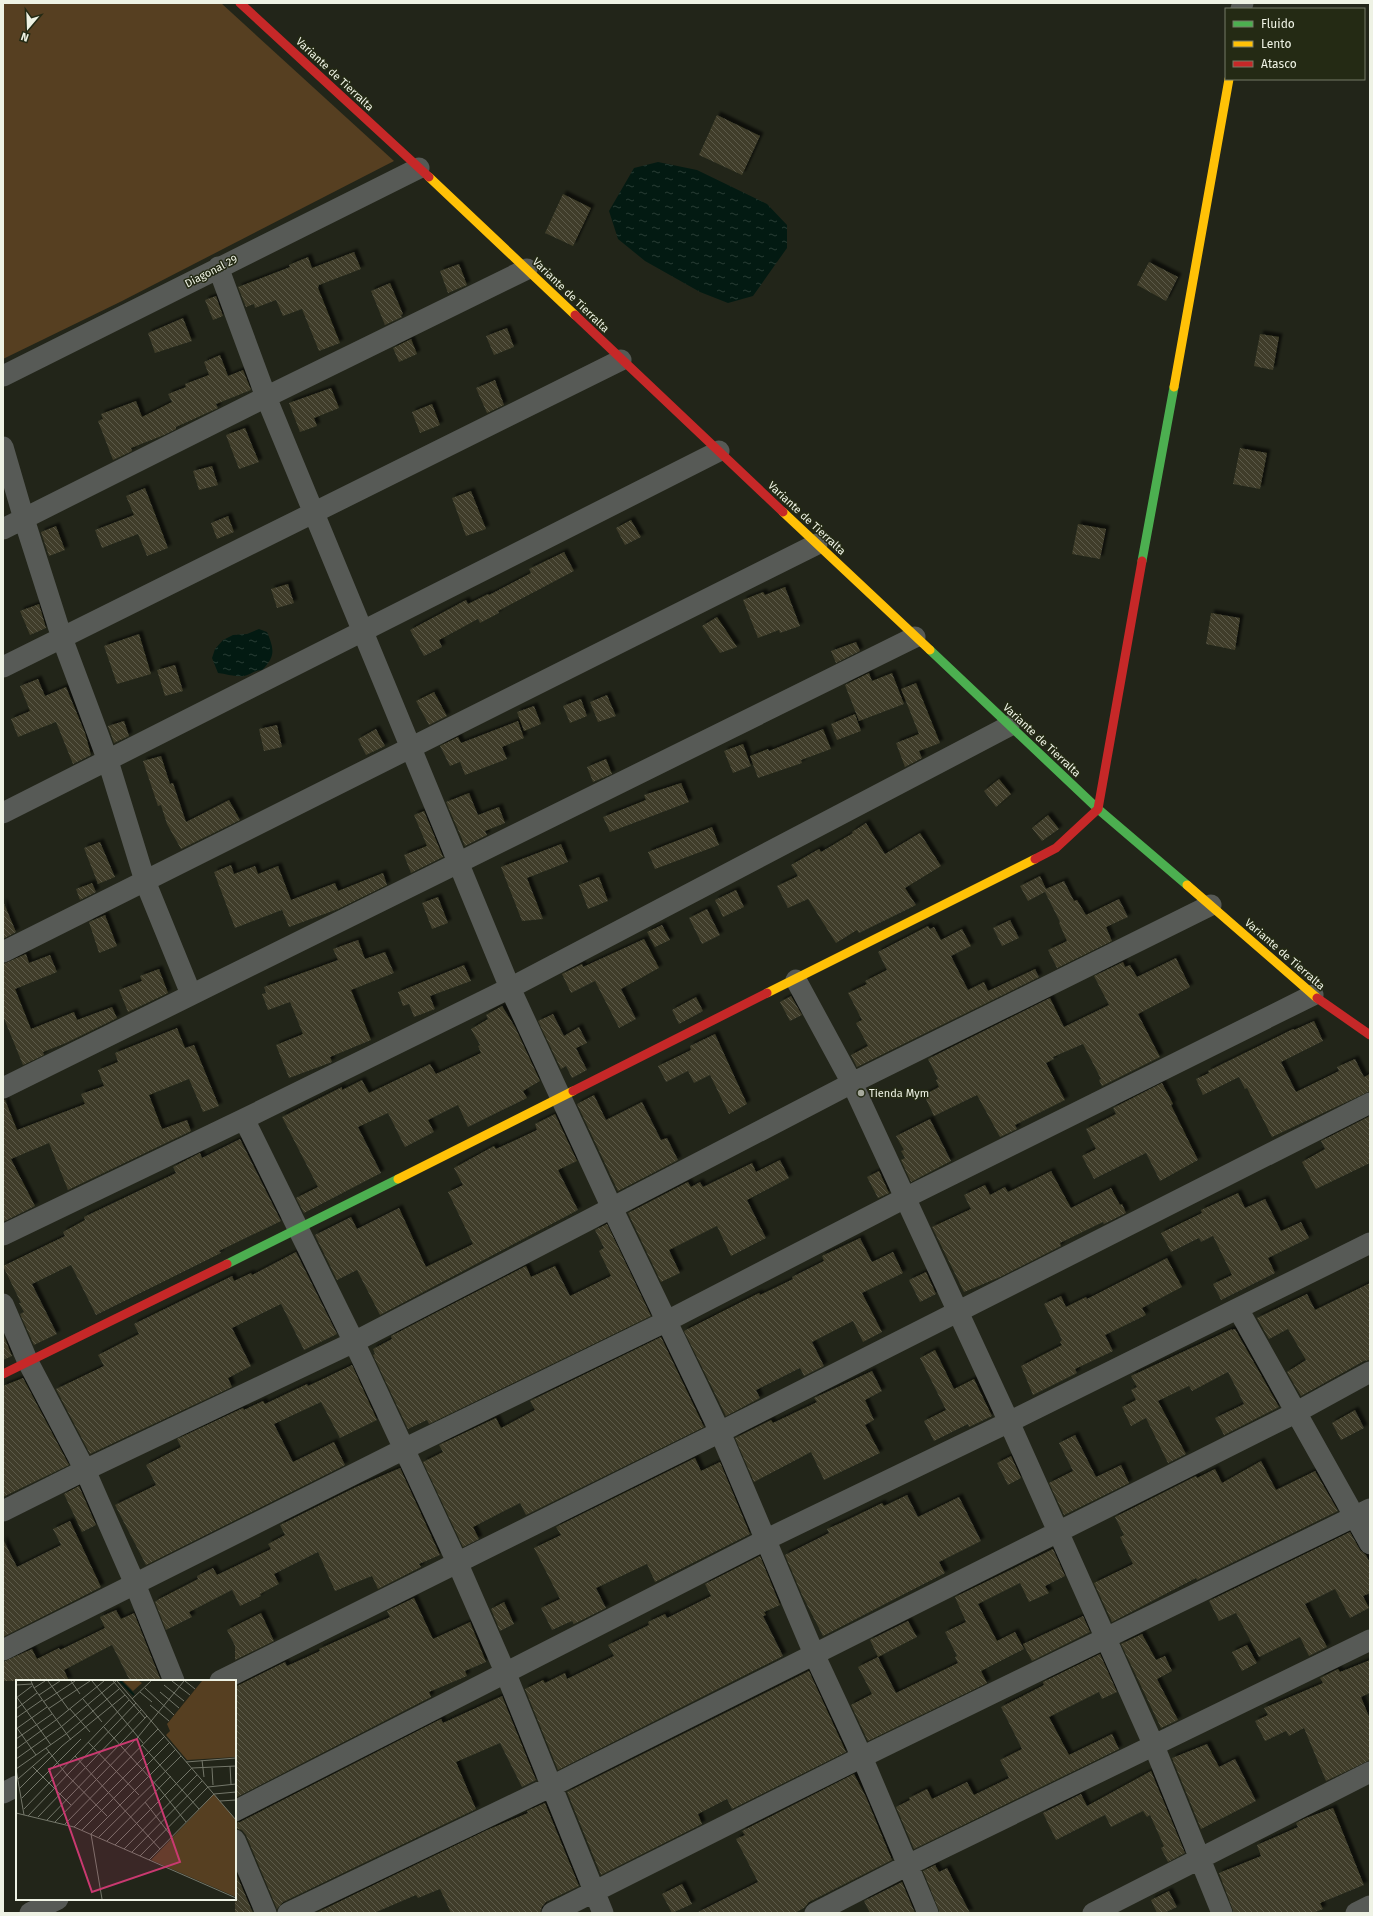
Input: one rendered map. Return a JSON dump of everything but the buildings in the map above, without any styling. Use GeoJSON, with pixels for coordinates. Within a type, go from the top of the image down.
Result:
{"type":"FeatureCollection","features":[{"type":"Feature","properties":{"kind":"street","name":"Variante de Tierralta"},"geometry":{"type":"LineString","coordinates":[[240,3],[527,269],[621,360],[1098,809],[1211,905],[1313,995],[1370,1034]]}},
{"type":"Feature","properties":{"kind":"street"},"geometry":{"type":"LineString","coordinates":[[3,1374],[299,1229],[560,1096],[796,980],[1056,848],[1098,809],[1229,80]]}},
{"type":"Feature","properties":{"kind":"street","name":"Diagonal 29"},"geometry":{"type":"LineString","coordinates":[[3,376],[218,267],[419,168]]}},
{"type":"Feature","properties":{"kind":"street"},"geometry":{"type":"LineString","coordinates":[[218,267],[266,397],[510,988],[612,1208],[720,1432],[767,1539],[814,1654],[862,1757],[906,1866],[928,1913]]}},
{"type":"Feature","properties":{"kind":"street"},"geometry":{"type":"LineString","coordinates":[[3,529],[266,397],[527,269]]}},
{"type":"Feature","properties":{"kind":"street"},"geometry":{"type":"LineString","coordinates":[[3,667],[621,360]]}},
{"type":"Feature","properties":{"kind":"street"},"geometry":{"type":"LineString","coordinates":[[3,447],[62,638],[108,761],[145,881],[191,994]]}},
{"type":"Feature","properties":{"kind":"street"},"geometry":{"type":"LineString","coordinates":[[3,813],[719,451]]}},
{"type":"Feature","properties":{"kind":"street"},"geometry":{"type":"LineString","coordinates":[[3,952],[817,544]]}},
{"type":"Feature","properties":{"kind":"street"},"geometry":{"type":"LineString","coordinates":[[3,1088],[915,637]]}},
{"type":"Feature","properties":{"kind":"street"},"geometry":{"type":"LineString","coordinates":[[3,1235],[244,1119],[510,988],[1009,726]]}},
{"type":"Feature","properties":{"kind":"street"},"geometry":{"type":"LineString","coordinates":[[3,1512],[85,1470],[354,1342],[852,1084],[1211,905]]}},
{"type":"Feature","properties":{"kind":"street"},"geometry":{"type":"LineString","coordinates":[[796,980],[852,1084],[1009,1422],[1154,1746],[1222,1913]]}},
{"type":"Feature","properties":{"kind":"street"},"geometry":{"type":"LineString","coordinates":[[3,1650],[667,1321],[905,1198],[1313,995]]}},
{"type":"Feature","properties":{"kind":"street"},"geometry":{"type":"LineString","coordinates":[[222,1680],[720,1432],[1370,1103]]}},
{"type":"Feature","properties":{"kind":"street"},"geometry":{"type":"LineString","coordinates":[[244,1119],[354,1342],[457,1562],[506,1674],[603,1913]]}},
{"type":"Feature","properties":{"kind":"street"},"geometry":{"type":"LineString","coordinates":[[236,1810],[506,1674],[767,1539],[1009,1422],[1370,1243]]}},
{"type":"Feature","properties":{"kind":"street"},"geometry":{"type":"LineString","coordinates":[[3,1304],[28,1362],[85,1470],[135,1584],[174,1680]]}},
{"type":"Feature","properties":{"kind":"street"},"geometry":{"type":"LineString","coordinates":[[1238,1309],[1295,1413],[1363,1513],[1370,1544]]}},
{"type":"Feature","properties":{"kind":"street"},"geometry":{"type":"LineString","coordinates":[[288,1913],[552,1786],[1057,1531],[1295,1413],[1370,1372]]}},
{"type":"Feature","properties":{"kind":"street"},"geometry":{"type":"LineString","coordinates":[[552,1913],[862,1757],[1363,1513]]}},
{"type":"Feature","properties":{"kind":"street"},"geometry":{"type":"LineString","coordinates":[[815,1913],[906,1866],[1370,1640]]}},
{"type":"Feature","properties":{"kind":"street"},"geometry":{"type":"LineString","coordinates":[[1093,1913],[1370,1772]]}},
{"type":"Feature","properties":{"kind":"street"},"geometry":{"type":"LineString","coordinates":[[3,1793],[16,1786]]}},
{"type":"Feature","properties":{"kind":"street"},"geometry":{"type":"LineString","coordinates":[[236,1842],[266,1913]]}},
{"type":"Feature","properties":{"kind":"street"},"geometry":{"type":"LineString","coordinates":[[30,1913],[56,1900]]}},
{"type":"Feature","properties":{"kind":"street"},"geometry":{"type":"LineString","coordinates":[[1356,1913],[1370,1906]]}},
{"type":"Feature","properties":{"kind":"shaded area"},"geometry":{"type":"Polygon","coordinates":[[[3,3],[221,3],[394,161],[122,301],[3,359],[3,3]]]}},
{"type":"Feature","properties":{"kind":"water"},"geometry":{"type":"Polygon","coordinates":[[[658,162],[697,170],[767,204],[787,225],[787,248],[753,296],[728,303],[700,292],[645,261],[618,239],[609,211],[634,168],[658,162]]]}},
{"type":"Feature","properties":{"kind":"water"},"geometry":{"type":"Polygon","coordinates":[[[259,629],[267,632],[271,643],[272,656],[267,665],[262,670],[244,676],[218,673],[212,658],[215,649],[223,640],[233,635],[247,634],[259,629]]]}},
{"type":"Feature","properties":{"kind":"traffic: fast"},"geometry":{"type":"LineString","coordinates":[[1142,561],[1174,387]]}},
{"type":"Feature","properties":{"kind":"traffic: fast"},"geometry":{"type":"LineString","coordinates":[[930,650],[1098,809],[1187,885]]}},
{"type":"Feature","properties":{"kind":"traffic: fast"},"geometry":{"type":"LineString","coordinates":[[227,1264],[398,1179]]}},
{"type":"Feature","properties":{"kind":"traffic: slow"},"geometry":{"type":"LineString","coordinates":[[1174,387],[1229,80]]}},
{"type":"Feature","properties":{"kind":"traffic: slow"},"geometry":{"type":"LineString","coordinates":[[429,177],[575,315]]}},
{"type":"Feature","properties":{"kind":"traffic: slow"},"geometry":{"type":"LineString","coordinates":[[783,512],[930,650]]}},
{"type":"Feature","properties":{"kind":"traffic: slow"},"geometry":{"type":"LineString","coordinates":[[767,993],[1035,859]]}},
{"type":"Feature","properties":{"kind":"traffic: slow"},"geometry":{"type":"LineString","coordinates":[[1187,885],[1317,998]]}},
{"type":"Feature","properties":{"kind":"traffic: slow"},"geometry":{"type":"LineString","coordinates":[[398,1179],[573,1091]]}},
{"type":"Feature","properties":{"kind":"traffic: jam"},"geometry":{"type":"LineString","coordinates":[[240,3],[429,177]]}},
{"type":"Feature","properties":{"kind":"traffic: jam"},"geometry":{"type":"LineString","coordinates":[[575,315],[783,512]]}},
{"type":"Feature","properties":{"kind":"traffic: jam"},"geometry":{"type":"LineString","coordinates":[[1035,859],[1056,848],[1098,809],[1142,561]]}},
{"type":"Feature","properties":{"kind":"traffic: jam"},"geometry":{"type":"LineString","coordinates":[[573,1091],[767,993]]}},
{"type":"Feature","properties":{"kind":"traffic: jam"},"geometry":{"type":"LineString","coordinates":[[1317,998],[1370,1035]]}},
{"type":"Feature","properties":{"kind":"traffic: jam"},"geometry":{"type":"LineString","coordinates":[[3,1374],[227,1264]]}},
{"type":"Feature","properties":{"kind":"place","name":"Tienda Mym"},"geometry":{"type":"Point","coordinates":[861,1093]}}]}
